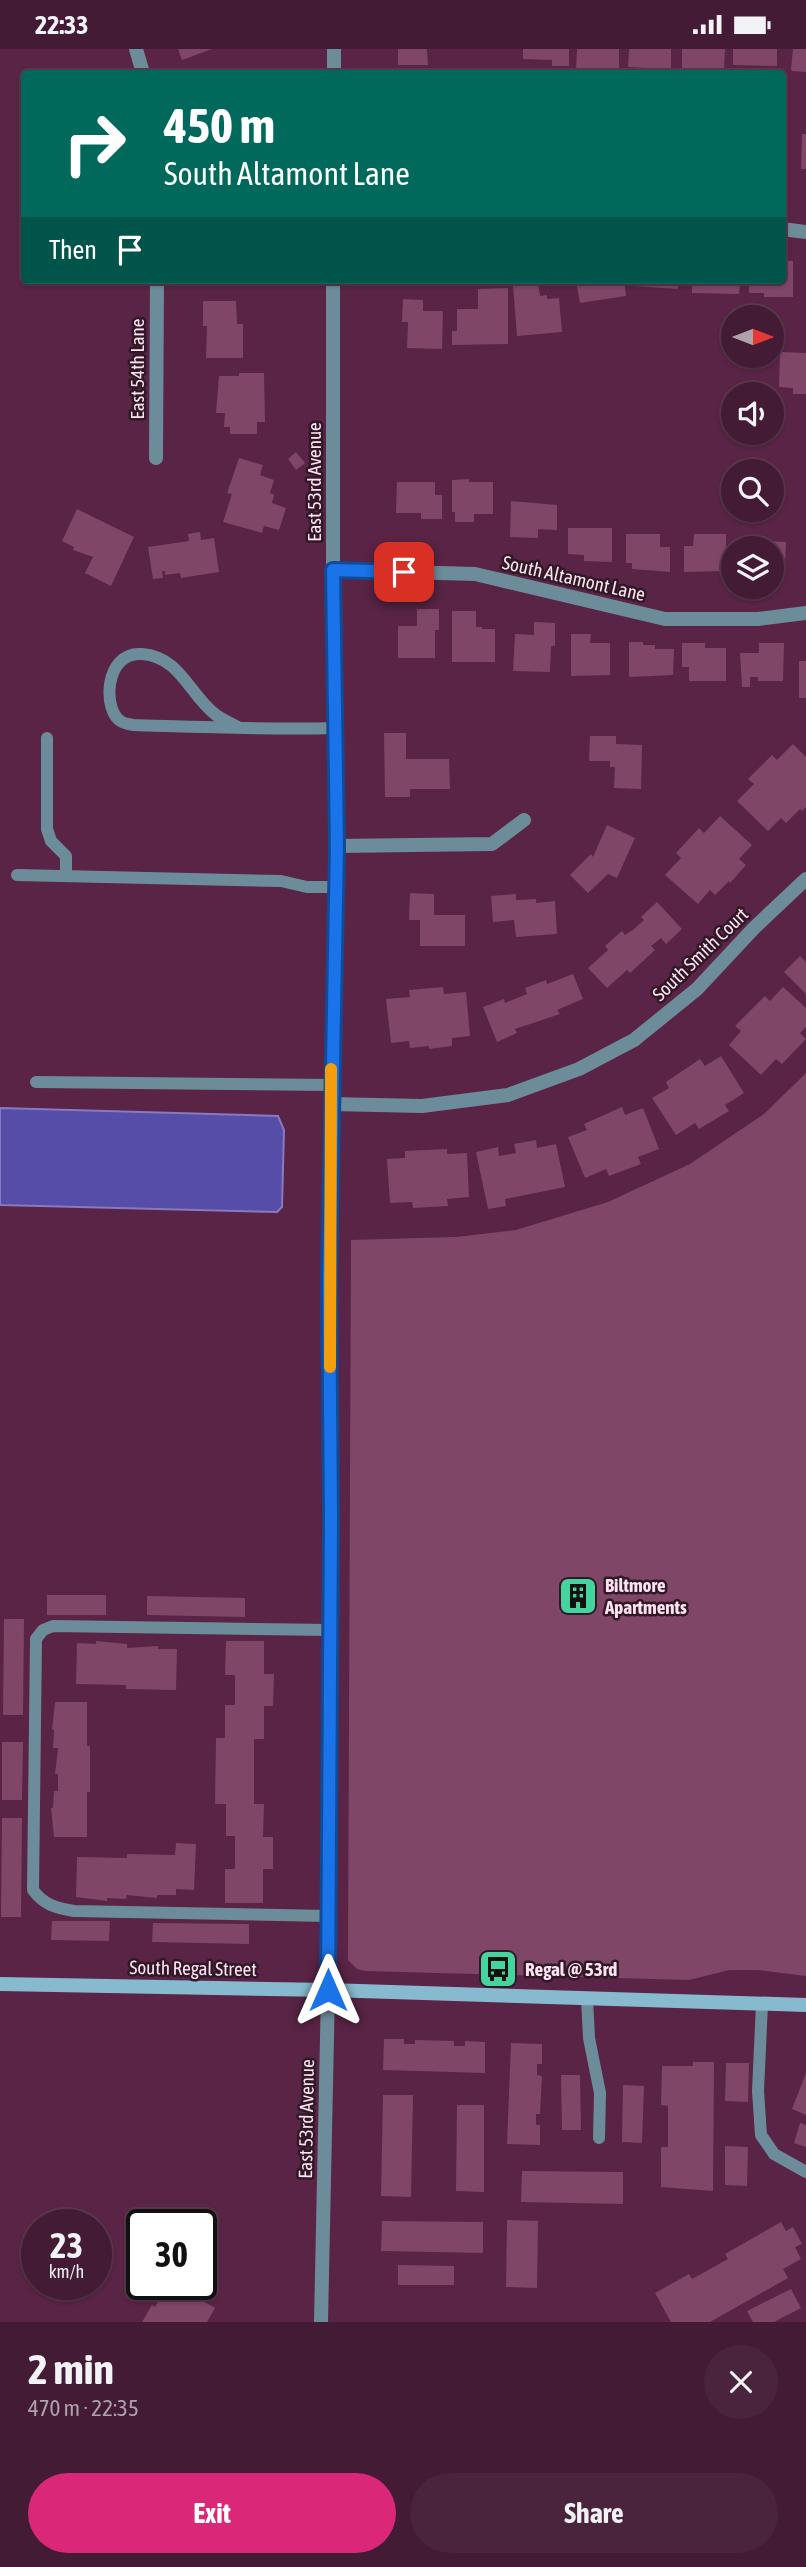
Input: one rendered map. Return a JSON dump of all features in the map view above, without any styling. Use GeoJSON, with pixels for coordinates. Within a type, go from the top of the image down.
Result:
{"type":"FeatureCollection","features":[{"type":"Feature","properties":{"kind":"main road","name":"South Regal Street"},"geometry":{"type":"LineString","coordinates":[[0,1984],[328,1990],[806,2005]]}},
{"type":"Feature","properties":{"kind":"street"},"geometry":{"type":"LineString","coordinates":[[136,49],[142,70]]}},
{"type":"Feature","properties":{"kind":"street"},"geometry":{"type":"LineString","coordinates":[[334,49],[334,70]]}},
{"type":"Feature","properties":{"kind":"street"},"geometry":{"type":"LineString","coordinates":[[786,230],[806,232]]}},
{"type":"Feature","properties":{"kind":"street","name":"East 54th Lane"},"geometry":{"type":"LineString","coordinates":[[156,458],[157,284]]}},
{"type":"Feature","properties":{"kind":"street","name":"East 53rd Avenue"},"geometry":{"type":"LineString","coordinates":[[321,2322],[328,1990],[331,1086],[337,846],[333,284]]}},
{"type":"Feature","properties":{"kind":"street","name":"South Altamont Lane"},"geometry":{"type":"LineString","coordinates":[[333,570],[475,574],[665,619],[758,619],[806,613]]}},
{"type":"Feature","properties":{"kind":"street"},"geometry":{"type":"LineString","coordinates":[[337,846],[492,844],[524,820]]}},
{"type":"Feature","properties":{"kind":"street","name":"South Smith Court"},"geometry":{"type":"LineString","coordinates":[[331,1104],[422,1106],[508,1095],[579,1069],[634,1040],[697,989],[754,928],[806,879]]}},
{"type":"Feature","properties":{"kind":"lane"},"geometry":{"type":"LineString","coordinates":[[240,728],[216,716],[199,699],[182,673],[165,661],[145,654],[130,654],[119,659],[113,671],[110,696],[112,711],[121,722],[133,725],[240,728],[335,728]]}},
{"type":"Feature","properties":{"kind":"lane"},"geometry":{"type":"LineString","coordinates":[[47,738],[47,829],[51,841],[66,856],[66,876]]}},
{"type":"Feature","properties":{"kind":"lane"},"geometry":{"type":"LineString","coordinates":[[16,874],[281,881],[307,887],[335,887]]}},
{"type":"Feature","properties":{"kind":"lane"},"geometry":{"type":"LineString","coordinates":[[36,1082],[331,1086]]}},
{"type":"Feature","properties":{"kind":"lane"},"geometry":{"type":"LineString","coordinates":[[328,1916],[74,1911],[57,1909],[41,1901],[33,1890],[36,1639],[43,1630],[53,1626],[330,1630]]}},
{"type":"Feature","properties":{"kind":"lane"},"geometry":{"type":"LineString","coordinates":[[587,1999],[590,2038],[600,2093],[599,2138]]}},
{"type":"Feature","properties":{"kind":"lane"},"geometry":{"type":"LineString","coordinates":[[762,2004],[758,2091],[761,2135],[774,2154],[806,2172]]}},
{"type":"Feature","properties":{"kind":"shaded area"},"geometry":{"type":"Polygon","coordinates":[[[0,1108],[278,1116],[284,1130],[282,1207],[277,1212],[0,1205],[0,1108]]]}},
{"type":"Feature","properties":{"kind":"building"},"geometry":{"type":"Polygon","coordinates":[[[178,49],[212,49],[182,60],[178,49]]]}},
{"type":"Feature","properties":{"kind":"building"},"geometry":{"type":"Polygon","coordinates":[[[398,49],[427,49],[428,65],[398,65],[398,49]]]}},
{"type":"Feature","properties":{"kind":"building"},"geometry":{"type":"Polygon","coordinates":[[[523,49],[569,49],[569,66],[552,66],[552,60],[523,59],[523,49]]]}},
{"type":"Feature","properties":{"kind":"building"},"geometry":{"type":"Polygon","coordinates":[[[577,49],[619,49],[619,70],[576,70],[577,49]]]}},
{"type":"Feature","properties":{"kind":"building"},"geometry":{"type":"Polygon","coordinates":[[[629,49],[671,49],[671,69],[628,67],[629,49]]]}},
{"type":"Feature","properties":{"kind":"building"},"geometry":{"type":"Polygon","coordinates":[[[682,49],[725,49],[724,70],[682,69],[682,49]]]}},
{"type":"Feature","properties":{"kind":"building"},"geometry":{"type":"Polygon","coordinates":[[[733,49],[777,49],[777,66],[733,65],[733,49]]]}},
{"type":"Feature","properties":{"kind":"building"},"geometry":{"type":"Polygon","coordinates":[[[793,49],[806,49],[806,72],[792,71],[793,49]]]}},
{"type":"Feature","properties":{"kind":"building"},"geometry":{"type":"Polygon","coordinates":[[[802,134],[806,134],[806,169],[801,169],[802,134]]]}},
{"type":"Feature","properties":{"kind":"building"},"geometry":{"type":"Polygon","coordinates":[[[786,261],[793,261],[793,297],[764,297],[764,293],[749,293],[749,284],[786,284],[786,261]]]}},
{"type":"Feature","properties":{"kind":"building"},"geometry":{"type":"Polygon","coordinates":[[[538,284],[540,296],[547,295],[547,299],[559,298],[562,332],[517,336],[513,285],[538,284]]]}},
{"type":"Feature","properties":{"kind":"building"},"geometry":{"type":"Polygon","coordinates":[[[577,284],[624,284],[626,296],[580,303],[577,284]]]}},
{"type":"Feature","properties":{"kind":"building"},"geometry":{"type":"Polygon","coordinates":[[[678,284],[678,289],[635,286],[678,284]]]}},
{"type":"Feature","properties":{"kind":"building"},"geometry":{"type":"Polygon","coordinates":[[[692,284],[740,285],[739,294],[692,293],[692,284]]]}},
{"type":"Feature","properties":{"kind":"building"},"geometry":{"type":"Polygon","coordinates":[[[508,288],[508,344],[452,345],[452,331],[457,331],[457,309],[478,309],[478,289],[508,288]]]}},
{"type":"Feature","properties":{"kind":"building"},"geometry":{"type":"Polygon","coordinates":[[[403,299],[423,300],[423,311],[443,311],[442,349],[407,348],[408,322],[402,322],[403,299]]]}},
{"type":"Feature","properties":{"kind":"building"},"geometry":{"type":"Polygon","coordinates":[[[203,301],[236,301],[237,324],[243,324],[243,358],[206,358],[207,326],[203,326],[203,301]]]}},
{"type":"Feature","properties":{"kind":"building"},"geometry":{"type":"Polygon","coordinates":[[[784,352],[806,353],[806,394],[793,394],[793,388],[784,387],[784,382],[779,382],[780,368],[784,368],[784,352]]]}},
{"type":"Feature","properties":{"kind":"building"},"geometry":{"type":"Polygon","coordinates":[[[239,373],[264,373],[265,422],[257,422],[257,434],[230,434],[230,427],[224,427],[225,413],[216,413],[219,376],[239,376],[239,373]]]}},
{"type":"Feature","properties":{"kind":"building"},"geometry":{"type":"Polygon","coordinates":[[[296,452],[305,463],[296,470],[288,459],[296,452]]]}},
{"type":"Feature","properties":{"kind":"building"},"geometry":{"type":"Polygon","coordinates":[[[239,458],[263,465],[260,475],[274,480],[270,493],[274,495],[272,503],[286,508],[279,530],[264,526],[262,533],[223,522],[232,494],[227,493],[239,458]]]}},
{"type":"Feature","properties":{"kind":"building"},"geometry":{"type":"Polygon","coordinates":[[[469,479],[469,482],[493,482],[493,514],[474,514],[474,522],[455,522],[455,512],[452,512],[452,480],[469,479]]]}},
{"type":"Feature","properties":{"kind":"building"},"geometry":{"type":"Polygon","coordinates":[[[397,482],[435,482],[435,495],[442,495],[442,519],[421,519],[421,513],[396,513],[397,482]]]}},
{"type":"Feature","properties":{"kind":"building"},"geometry":{"type":"Polygon","coordinates":[[[511,501],[557,505],[557,530],[538,529],[538,538],[510,537],[511,501]]]}},
{"type":"Feature","properties":{"kind":"building"},"geometry":{"type":"Polygon","coordinates":[[[77,509],[134,537],[111,586],[85,573],[93,557],[73,550],[74,547],[62,541],[77,509]]]}},
{"type":"Feature","properties":{"kind":"building"},"geometry":{"type":"Polygon","coordinates":[[[568,528],[612,528],[612,562],[584,561],[584,555],[568,554],[568,528]]]}},
{"type":"Feature","properties":{"kind":"building"},"geometry":{"type":"Polygon","coordinates":[[[200,532],[201,540],[214,538],[219,572],[181,578],[180,573],[165,575],[165,571],[162,571],[163,578],[153,579],[148,547],[189,541],[188,534],[200,532]]]}},
{"type":"Feature","properties":{"kind":"building"},"geometry":{"type":"Polygon","coordinates":[[[626,534],[660,534],[660,547],[670,547],[670,572],[632,569],[632,563],[626,563],[626,534]]]}},
{"type":"Feature","properties":{"kind":"building"},"geometry":{"type":"Polygon","coordinates":[[[694,534],[726,534],[721,536],[721,571],[684,572],[684,546],[693,546],[694,534]]]}},
{"type":"Feature","properties":{"kind":"building"},"geometry":{"type":"Polygon","coordinates":[[[784,542],[786,542],[784,564],[784,542]]]}},
{"type":"Feature","properties":{"kind":"building"},"geometry":{"type":"Polygon","coordinates":[[[417,609],[439,609],[439,630],[435,630],[435,658],[398,658],[398,626],[417,626],[417,609]]]}},
{"type":"Feature","properties":{"kind":"building"},"geometry":{"type":"Polygon","coordinates":[[[452,611],[476,611],[476,627],[495,629],[495,662],[452,662],[452,611]]]}},
{"type":"Feature","properties":{"kind":"building"},"geometry":{"type":"Polygon","coordinates":[[[534,622],[555,623],[555,646],[551,646],[550,672],[513,671],[515,634],[534,635],[534,622]]]}},
{"type":"Feature","properties":{"kind":"building"},"geometry":{"type":"Polygon","coordinates":[[[571,634],[591,634],[590,643],[610,643],[610,675],[571,676],[571,634]]]}},
{"type":"Feature","properties":{"kind":"building"},"geometry":{"type":"Polygon","coordinates":[[[629,642],[655,645],[655,649],[674,649],[673,675],[629,677],[629,642]]]}},
{"type":"Feature","properties":{"kind":"building"},"geometry":{"type":"Polygon","coordinates":[[[682,643],[705,643],[705,648],[726,648],[726,681],[689,681],[689,667],[682,667],[682,643]]]}},
{"type":"Feature","properties":{"kind":"building"},"geometry":{"type":"Polygon","coordinates":[[[759,643],[784,643],[783,681],[758,681],[758,677],[750,677],[750,687],[742,687],[740,653],[759,653],[759,643]]]}},
{"type":"Feature","properties":{"kind":"building"},"geometry":{"type":"Polygon","coordinates":[[[799,661],[806,661],[806,698],[799,698],[799,661]]]}},
{"type":"Feature","properties":{"kind":"building"},"geometry":{"type":"Polygon","coordinates":[[[384,733],[406,733],[406,759],[449,759],[450,789],[410,789],[410,797],[385,797],[384,733]]]}},
{"type":"Feature","properties":{"kind":"building"},"geometry":{"type":"Polygon","coordinates":[[[590,736],[616,736],[616,744],[642,745],[641,789],[614,788],[615,767],[610,767],[610,761],[589,761],[590,736]]]}},
{"type":"Feature","properties":{"kind":"building"},"geometry":{"type":"Polygon","coordinates":[[[793,744],[806,757],[806,807],[802,811],[800,809],[786,823],[781,818],[768,831],[737,801],[754,784],[748,779],[772,755],[777,760],[793,744]]]}},
{"type":"Feature","properties":{"kind":"building"},"geometry":{"type":"Polygon","coordinates":[[[720,816],[752,845],[739,859],[746,865],[730,883],[729,881],[715,895],[710,890],[698,904],[665,875],[681,858],[676,853],[699,828],[704,833],[720,816]]]}},
{"type":"Feature","properties":{"kind":"building"},"geometry":{"type":"Polygon","coordinates":[[[607,825],[635,838],[617,878],[608,874],[588,893],[570,875],[591,854],[593,857],[607,825]]]}},
{"type":"Feature","properties":{"kind":"building"},"geometry":{"type":"Polygon","coordinates":[[[410,893],[434,894],[434,915],[465,915],[465,946],[420,946],[420,920],[409,920],[410,893]]]}},
{"type":"Feature","properties":{"kind":"building"},"geometry":{"type":"Polygon","coordinates":[[[516,894],[516,900],[536,899],[536,903],[555,901],[557,934],[516,937],[514,920],[493,922],[491,896],[516,894]]]}},
{"type":"Feature","properties":{"kind":"building"},"geometry":{"type":"Polygon","coordinates":[[[657,902],[682,929],[666,944],[661,938],[651,946],[655,950],[630,973],[627,970],[607,988],[588,968],[608,950],[605,946],[622,931],[625,935],[634,929],[644,920],[641,917],[657,902]]]}},
{"type":"Feature","properties":{"kind":"building"},"geometry":{"type":"Polygon","coordinates":[[[800,956],[806,962],[806,994],[784,972],[800,956]]]}},
{"type":"Feature","properties":{"kind":"building"},"geometry":{"type":"Polygon","coordinates":[[[573,974],[583,999],[557,1010],[560,1014],[515,1029],[517,1033],[497,1042],[483,1007],[504,999],[505,1003],[527,994],[525,988],[546,980],[547,984],[573,974]]]}},
{"type":"Feature","properties":{"kind":"building"},"geometry":{"type":"Polygon","coordinates":[[[443,987],[444,994],[466,992],[470,1036],[452,1038],[452,1046],[429,1049],[429,1046],[410,1048],[409,1041],[391,1043],[386,999],[410,997],[409,990],[443,987]]]}},
{"type":"Feature","properties":{"kind":"building"},"geometry":{"type":"Polygon","coordinates":[[[783,987],[806,1008],[806,1027],[800,1033],[806,1039],[782,1064],[776,1059],[761,1075],[729,1045],[741,1031],[735,1026],[765,996],[770,1001],[783,987]]]}},
{"type":"Feature","properties":{"kind":"building"},"geometry":{"type":"Polygon","coordinates":[[[721,1056],[744,1093],[725,1105],[729,1111],[699,1129],[695,1123],[676,1135],[652,1098],[669,1088],[666,1082],[700,1059],[705,1066],[721,1056]]]}},
{"type":"Feature","properties":{"kind":"building","name":"Biltmore Apartments"},"geometry":{"type":"Polygon","coordinates":[[[806,1073],[806,1976],[759,1970],[729,1970],[689,1980],[357,1969],[348,1960],[351,1240],[456,1237],[516,1230],[608,1202],[690,1164],[764,1114],[806,1073]]]}},
{"type":"Feature","properties":{"kind":"building"},"geometry":{"type":"Polygon","coordinates":[[[622,1107],[625,1115],[643,1108],[659,1149],[638,1157],[641,1164],[609,1176],[606,1169],[585,1178],[568,1137],[587,1130],[584,1124],[622,1107]]]}},
{"type":"Feature","properties":{"kind":"building"},"geometry":{"type":"Polygon","coordinates":[[[536,1140],[537,1148],[556,1144],[565,1187],[505,1199],[506,1206],[488,1209],[476,1152],[498,1147],[499,1156],[516,1153],[514,1144],[536,1140]]]}},
{"type":"Feature","properties":{"kind":"building"},"geometry":{"type":"Polygon","coordinates":[[[447,1149],[447,1154],[467,1153],[469,1197],[447,1199],[448,1206],[413,1208],[412,1202],[390,1203],[387,1159],[405,1158],[405,1151],[447,1149]]]}},
{"type":"Feature","properties":{"kind":"building"},"geometry":{"type":"Polygon","coordinates":[[[47,1595],[106,1595],[106,1615],[47,1615],[47,1595]]]}},
{"type":"Feature","properties":{"kind":"building"},"geometry":{"type":"Polygon","coordinates":[[[147,1596],[245,1598],[245,1617],[147,1615],[147,1596]]]}},
{"type":"Feature","properties":{"kind":"building"},"geometry":{"type":"Polygon","coordinates":[[[4,1619],[24,1619],[23,1715],[3,1715],[4,1619]]]}},
{"type":"Feature","properties":{"kind":"building"},"geometry":{"type":"Polygon","coordinates":[[[96,1641],[127,1644],[127,1648],[158,1646],[158,1649],[177,1649],[176,1690],[76,1684],[77,1643],[96,1644],[96,1641]]]}},
{"type":"Feature","properties":{"kind":"building"},"geometry":{"type":"Polygon","coordinates":[[[226,1641],[264,1641],[264,1674],[274,1674],[273,1706],[264,1706],[264,1739],[254,1739],[254,1804],[264,1804],[263,1837],[273,1837],[273,1869],[263,1869],[263,1903],[225,1903],[225,1869],[235,1869],[235,1836],[226,1836],[226,1804],[215,1804],[216,1738],[225,1738],[225,1705],[235,1705],[235,1675],[225,1675],[226,1641]]]}},
{"type":"Feature","properties":{"kind":"building"},"geometry":{"type":"Polygon","coordinates":[[[55,1702],[87,1702],[90,1792],[87,1792],[87,1837],[54,1837],[51,1808],[54,1791],[58,1791],[58,1774],[55,1774],[58,1748],[53,1748],[52,1730],[55,1702]]]}},
{"type":"Feature","properties":{"kind":"building"},"geometry":{"type":"Polygon","coordinates":[[[2,1742],[23,1742],[22,1800],[2,1800],[2,1742]]]}},
{"type":"Feature","properties":{"kind":"building"},"geometry":{"type":"Polygon","coordinates":[[[2,1818],[22,1818],[21,1917],[1,1917],[2,1818]]]}},
{"type":"Feature","properties":{"kind":"building"},"geometry":{"type":"Polygon","coordinates":[[[176,1843],[196,1844],[194,1890],[176,1889],[176,1895],[157,1895],[157,1898],[127,1895],[126,1899],[107,1898],[107,1901],[76,1897],[77,1857],[175,1855],[176,1843]]]}},
{"type":"Feature","properties":{"kind":"building"},"geometry":{"type":"Polygon","coordinates":[[[52,1921],[110,1921],[109,1941],[51,1940],[52,1921]]]}},
{"type":"Feature","properties":{"kind":"building"},"geometry":{"type":"Polygon","coordinates":[[[153,1923],[249,1924],[249,1944],[152,1942],[153,1923]]]}},
{"type":"Feature","properties":{"kind":"building"},"geometry":{"type":"Polygon","coordinates":[[[384,2039],[404,2039],[404,2044],[415,2044],[415,2040],[454,2041],[454,2046],[465,2046],[465,2041],[485,2042],[485,2073],[383,2070],[384,2039]]]}},
{"type":"Feature","properties":{"kind":"building"},"geometry":{"type":"Polygon","coordinates":[[[511,2043],[542,2044],[542,2064],[537,2064],[537,2075],[542,2076],[540,2114],[536,2114],[536,2125],[540,2125],[540,2145],[507,2144],[511,2043]]]}},
{"type":"Feature","properties":{"kind":"building"},"geometry":{"type":"Polygon","coordinates":[[[693,2062],[714,2062],[713,2191],[661,2187],[661,2147],[668,2147],[668,2106],[661,2105],[662,2066],[693,2066],[693,2062]]]}},
{"type":"Feature","properties":{"kind":"building"},"geometry":{"type":"Polygon","coordinates":[[[726,2063],[749,2063],[748,2102],[725,2101],[726,2063]]]}},
{"type":"Feature","properties":{"kind":"building"},"geometry":{"type":"Polygon","coordinates":[[[806,2073],[806,2115],[792,2109],[806,2073]]]}},
{"type":"Feature","properties":{"kind":"building"},"geometry":{"type":"Polygon","coordinates":[[[561,2075],[580,2075],[581,2130],[562,2130],[561,2075]]]}},
{"type":"Feature","properties":{"kind":"building"},"geometry":{"type":"Polygon","coordinates":[[[623,2085],[644,2086],[642,2143],[622,2142],[623,2085]]]}},
{"type":"Feature","properties":{"kind":"building"},"geometry":{"type":"Polygon","coordinates":[[[383,2095],[413,2095],[411,2197],[381,2196],[383,2095]]]}},
{"type":"Feature","properties":{"kind":"building"},"geometry":{"type":"Polygon","coordinates":[[[457,2105],[484,2105],[484,2192],[456,2191],[457,2105]]]}},
{"type":"Feature","properties":{"kind":"building"},"geometry":{"type":"Polygon","coordinates":[[[800,2123],[806,2125],[806,2147],[794,2143],[800,2123]]]}},
{"type":"Feature","properties":{"kind":"building"},"geometry":{"type":"Polygon","coordinates":[[[725,2146],[748,2147],[747,2186],[725,2185],[725,2146]]]}},
{"type":"Feature","properties":{"kind":"building"},"geometry":{"type":"Polygon","coordinates":[[[522,2171],[623,2172],[623,2204],[521,2202],[522,2171]]]}},
{"type":"Feature","properties":{"kind":"building"},"geometry":{"type":"Polygon","coordinates":[[[507,2220],[538,2221],[537,2288],[506,2287],[507,2220]]]}},
{"type":"Feature","properties":{"kind":"building"},"geometry":{"type":"Polygon","coordinates":[[[382,2221],[483,2222],[483,2253],[381,2251],[382,2221]]]}},
{"type":"Feature","properties":{"kind":"building"},"geometry":{"type":"Polygon","coordinates":[[[781,2222],[786,2231],[793,2227],[802,2244],[795,2247],[801,2259],[783,2269],[788,2278],[710,2322],[671,2322],[655,2293],[689,2274],[692,2279],[728,2259],[725,2254],[781,2222]]]}},
{"type":"Feature","properties":{"kind":"building"},"geometry":{"type":"Polygon","coordinates":[[[398,2265],[454,2266],[454,2285],[398,2285],[398,2265]]]}},
{"type":"Feature","properties":{"kind":"building"},"geometry":{"type":"Polygon","coordinates":[[[791,2289],[801,2308],[774,2322],[753,2322],[747,2311],[791,2289]]]}},
{"type":"Feature","properties":{"kind":"building"},"geometry":{"type":"Polygon","coordinates":[[[159,2300],[201,2300],[215,2308],[207,2322],[142,2322],[152,2305],[155,2307],[159,2300]]]}},
{"type":"Feature","properties":{"kind":"slow traffic"},"geometry":{"type":"LineString","coordinates":[[330,1367],[331,1069]]}},
{"type":"Feature","properties":{"kind":"place","name":"Biltmore Apartments"},"geometry":{"type":"Point","coordinates":[578,1596]}},
{"type":"Feature","properties":{"kind":"place","name":"Regal @ 53rd"},"geometry":{"type":"Point","coordinates":[498,1969]}},
{"type":"Feature","properties":{"kind":"route"},"geometry":{"type":"LineString","coordinates":[[328,1990],[331,1519],[329,1279],[337,846],[333,570],[404,572]]}}]}
